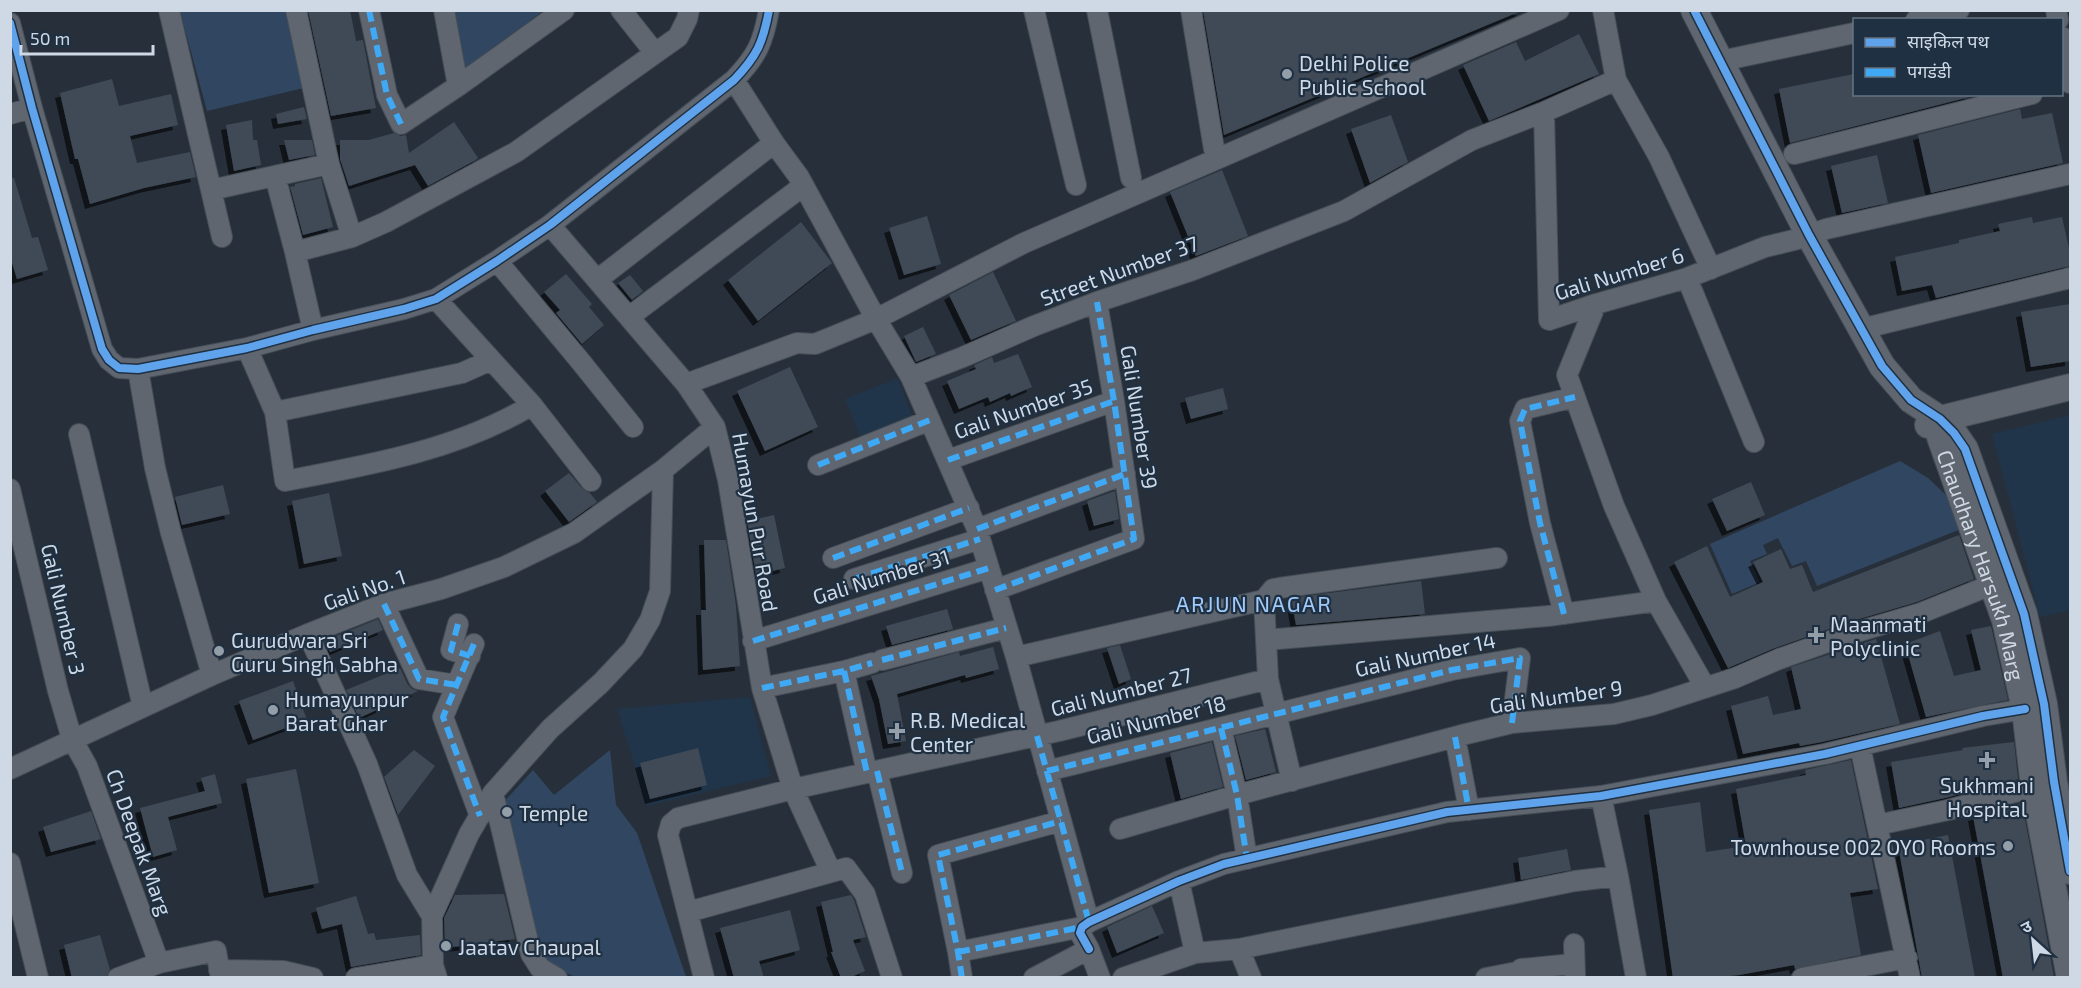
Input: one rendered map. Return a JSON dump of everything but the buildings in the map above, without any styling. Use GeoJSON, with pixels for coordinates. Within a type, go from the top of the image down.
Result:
{"type":"FeatureCollection","features":[{"type":"Feature","properties":{"kind":"street"},"geometry":{"type":"LineString","coordinates":[[169,10],[222,237]]}},
{"type":"Feature","properties":{"kind":"street"},"geometry":{"type":"LineString","coordinates":[[296,10],[329,164],[352,237]]}},
{"type":"Feature","properties":{"kind":"street"},"geometry":{"type":"LineString","coordinates":[[369,10],[387,95],[400,124],[458,86],[564,10]]}},
{"type":"Feature","properties":{"kind":"street"},"geometry":{"type":"LineString","coordinates":[[444,10],[458,86]]}},
{"type":"Feature","properties":{"kind":"street"},"geometry":{"type":"LineString","coordinates":[[621,10],[655,53]]}},
{"type":"Feature","properties":{"kind":"street"},"geometry":{"type":"LineString","coordinates":[[295,252],[352,237],[386,222],[516,152],[678,37],[689,10]]}},
{"type":"Feature","properties":{"kind":"street"},"geometry":{"type":"LineString","coordinates":[[10,23],[32,108],[102,349],[109,360],[119,368],[138,369],[247,348],[436,299],[550,225],[734,80],[752,62],[765,34],[769,10]]}},
{"type":"Feature","properties":{"kind":"street"},"geometry":{"type":"LineString","coordinates":[[1035,10],[1076,185]]}},
{"type":"Feature","properties":{"kind":"street"},"geometry":{"type":"LineString","coordinates":[[1097,10],[1131,178]]}},
{"type":"Feature","properties":{"kind":"street"},"geometry":{"type":"LineString","coordinates":[[1191,10],[1214,148]]}},
{"type":"Feature","properties":{"kind":"street"},"geometry":{"type":"LineString","coordinates":[[686,384],[797,343],[815,344],[876,319],[1024,243],[1559,10]]}},
{"type":"Feature","properties":{"kind":"street"},"geometry":{"type":"LineString","coordinates":[[1603,10],[1616,80],[1659,157],[1711,269]]}},
{"type":"Feature","properties":{"kind":"street"},"geometry":{"type":"LineString","coordinates":[[1679,10],[1803,237],[1882,366],[1940,429]]}},
{"type":"Feature","properties":{"kind":"street"},"geometry":{"type":"LineString","coordinates":[[1694,10],[1721,61],[1841,322],[1871,374],[1902,409],[1940,429],[2070,404]]}},
{"type":"Feature","properties":{"kind":"street"},"geometry":{"type":"LineString","coordinates":[[1925,18],[1959,10]]}},
{"type":"Feature","properties":{"kind":"street"},"geometry":{"type":"LineString","coordinates":[[1721,61],[1853,33]]}},
{"type":"Feature","properties":{"kind":"street"},"geometry":{"type":"LineString","coordinates":[[2063,47],[2070,84]]}},
{"type":"Feature","properties":{"kind":"street"},"geometry":{"type":"LineString","coordinates":[[734,80],[803,186],[876,319],[911,377],[969,508],[1016,657],[1061,821],[1086,924],[1080,933],[1100,978]]}},
{"type":"Feature","properties":{"kind":"street","name":"Street Number 37"},"geometry":{"type":"LineString","coordinates":[[911,377],[1097,302],[1223,259],[1344,211],[1472,140],[1544,112],[1616,80]]}},
{"type":"Feature","properties":{"kind":"street"},"geometry":{"type":"LineString","coordinates":[[1794,154],[2024,96]]}},
{"type":"Feature","properties":{"kind":"street"},"geometry":{"type":"LineString","coordinates":[[10,114],[32,108]]}},
{"type":"Feature","properties":{"kind":"street","name":"Gali Number 6"},"geometry":{"type":"LineString","coordinates":[[1544,112],[1549,320],[1688,278],[1765,247],[1826,229],[2070,174]]}},
{"type":"Feature","properties":{"kind":"street"},"geometry":{"type":"LineString","coordinates":[[597,280],[774,143]]}},
{"type":"Feature","properties":{"kind":"street"},"geometry":{"type":"LineString","coordinates":[[211,190],[329,164]]}},
{"type":"Feature","properties":{"kind":"street"},"geometry":{"type":"LineString","coordinates":[[275,176],[313,330]]}},
{"type":"Feature","properties":{"kind":"street"},"geometry":{"type":"LineString","coordinates":[[629,316],[803,186]]}},
{"type":"Feature","properties":{"kind":"street","name":"Humayun Pur Road"},"geometry":{"type":"LineString","coordinates":[[550,225],[686,384],[715,427],[728,480],[762,688],[793,789],[831,872]]}},
{"type":"Feature","properties":{"kind":"street"},"geometry":{"type":"LineString","coordinates":[[497,261],[633,427]]}},
{"type":"Feature","properties":{"kind":"street"},"geometry":{"type":"LineString","coordinates":[[1688,278],[1754,442]]}},
{"type":"Feature","properties":{"kind":"street"},"geometry":{"type":"LineString","coordinates":[[1861,329],[2070,278]]}},
{"type":"Feature","properties":{"kind":"street"},"geometry":{"type":"LineString","coordinates":[[436,299],[532,405],[591,481]]}},
{"type":"Feature","properties":{"kind":"street","name":"Gali Number 39"},"geometry":{"type":"LineString","coordinates":[[995,590],[1134,539],[1097,302]]}},
{"type":"Feature","properties":{"kind":"street"},"geometry":{"type":"LineString","coordinates":[[1596,304],[1567,375],[1614,506],[1656,601],[1705,687]]}},
{"type":"Feature","properties":{"kind":"street"},"geometry":{"type":"LineString","coordinates":[[247,348],[275,412],[285,481],[355,468],[448,445],[503,423],[532,405]]}},
{"type":"Feature","properties":{"kind":"street"},"geometry":{"type":"LineString","coordinates":[[275,412],[462,373],[491,360]]}},
{"type":"Feature","properties":{"kind":"street"},"geometry":{"type":"LineString","coordinates":[[138,369],[155,468],[171,533],[212,675]]}},
{"type":"Feature","properties":{"kind":"street"},"geometry":{"type":"LineString","coordinates":[[1940,429],[2070,387]]}},
{"type":"Feature","properties":{"kind":"street"},"geometry":{"type":"LineString","coordinates":[[1564,614],[1540,523],[1520,421],[1524,409],[1575,398]]}},
{"type":"Feature","properties":{"kind":"street","name":"Gali Number 35"},"geometry":{"type":"LineString","coordinates":[[948,460],[1114,401]]}},
{"type":"Feature","properties":{"kind":"street"},"geometry":{"type":"LineString","coordinates":[[818,465],[930,420]]}},
{"type":"Feature","properties":{"kind":"street","name":"Gali No. 1"},"geometry":{"type":"LineString","coordinates":[[10,769],[212,675],[308,634],[384,604],[441,589],[504,567],[574,533],[663,470],[715,427]]}},
{"type":"Feature","properties":{"kind":"street","name":"Chaudhary Harsukh Marg"},"geometry":{"type":"LineString","coordinates":[[1940,429],[1991,585],[2005,620],[2025,709],[2034,787],[2070,978]]}},
{"type":"Feature","properties":{"kind":"street","name":"Chaudhary Harsukh Marg"},"geometry":{"type":"LineString","coordinates":[[1940,429],[1965,449],[2024,614],[2044,704],[2054,782],[2070,870]]}},
{"type":"Feature","properties":{"kind":"street"},"geometry":{"type":"LineString","coordinates":[[79,434],[143,707]]}},
{"type":"Feature","properties":{"kind":"street"},"geometry":{"type":"LineString","coordinates":[[356,978],[435,971],[432,916],[469,834],[493,793],[550,729],[602,682],[633,649],[650,620],[660,591],[663,470]]}},
{"type":"Feature","properties":{"kind":"street"},"geometry":{"type":"LineString","coordinates":[[855,579],[978,534],[1125,474]]}},
{"type":"Feature","properties":{"kind":"street","name":"Gali Number 3"},"geometry":{"type":"LineString","coordinates":[[10,489],[58,691],[72,740]]}},
{"type":"Feature","properties":{"kind":"street"},"geometry":{"type":"LineString","coordinates":[[833,558],[969,508]]}},
{"type":"Feature","properties":{"kind":"street"},"geometry":{"type":"LineString","coordinates":[[1016,657],[1264,600],[1273,590],[1279,588],[1497,558]]}},
{"type":"Feature","properties":{"kind":"street","name":"Gali Number 31"},"geometry":{"type":"LineString","coordinates":[[753,641],[988,568]]}},
{"type":"Feature","properties":{"kind":"street","name":"Gali Number 9"},"geometry":{"type":"LineString","coordinates":[[1120,829],[1237,795],[1512,723],[1614,714],[1652,705],[1840,638],[1922,613],[1991,585]]}},
{"type":"Feature","properties":{"kind":"street"},"geometry":{"type":"LineString","coordinates":[[1264,600],[1268,679],[1293,781]]}},
{"type":"Feature","properties":{"kind":"street"},"geometry":{"type":"LineString","coordinates":[[1266,640],[1564,614],[1656,601]]}},
{"type":"Feature","properties":{"kind":"street"},"geometry":{"type":"LineString","coordinates":[[384,604],[419,679],[457,685]]}},
{"type":"Feature","properties":{"kind":"street"},"geometry":{"type":"LineString","coordinates":[[458,624],[451,650],[472,650],[443,717],[480,816]]}},
{"type":"Feature","properties":{"kind":"street"},"geometry":{"type":"LineString","coordinates":[[762,688],[844,671],[1006,628]]}},
{"type":"Feature","properties":{"kind":"street"},"geometry":{"type":"LineString","coordinates":[[308,634],[367,764],[406,875],[432,916]]}},
{"type":"Feature","properties":{"kind":"street","name":"Gali Number 14"},"geometry":{"type":"LineString","coordinates":[[1277,714],[1452,670],[1520,658],[1512,723]]}},
{"type":"Feature","properties":{"kind":"street"},"geometry":{"type":"LineString","coordinates":[[844,671],[902,873]]}},
{"type":"Feature","properties":{"kind":"street","name":"Gali Number 27"},"geometry":{"type":"LineString","coordinates":[[688,912],[669,835],[671,824],[678,818],[793,789],[1038,736],[1268,679]]}},
{"type":"Feature","properties":{"kind":"street"},"geometry":{"type":"LineString","coordinates":[[958,952],[1086,924],[1179,880],[1224,864],[1447,812],[1601,796],[1860,746],[1983,716],[2025,709]]}},
{"type":"Feature","properties":{"kind":"street","name":"Gali Number 18"},"geometry":{"type":"LineString","coordinates":[[1047,771],[1277,714]]}},
{"type":"Feature","properties":{"kind":"street"},"geometry":{"type":"LineString","coordinates":[[1221,728],[1237,795],[1247,859]]}},
{"type":"Feature","properties":{"kind":"street"},"geometry":{"type":"LineString","coordinates":[[1455,737],[1469,810]]}},
{"type":"Feature","properties":{"kind":"street","name":"Ch Deepak Marg"},"geometry":{"type":"LineString","coordinates":[[72,740],[87,766],[126,878],[159,963]]}},
{"type":"Feature","properties":{"kind":"street"},"geometry":{"type":"LineString","coordinates":[[1860,746],[1910,978]]}},
{"type":"Feature","properties":{"kind":"street"},"geometry":{"type":"LineString","coordinates":[[1877,825],[1893,823],[2034,787]]}},
{"type":"Feature","properties":{"kind":"street"},"geometry":{"type":"LineString","coordinates":[[493,793],[531,954],[540,968],[557,978]]}},
{"type":"Feature","properties":{"kind":"street"},"geometry":{"type":"LineString","coordinates":[[1601,796],[1636,978]]}},
{"type":"Feature","properties":{"kind":"street"},"geometry":{"type":"LineString","coordinates":[[962,978],[938,855],[1061,821]]}},
{"type":"Feature","properties":{"kind":"street"},"geometry":{"type":"LineString","coordinates":[[10,863],[38,978]]}},
{"type":"Feature","properties":{"kind":"street"},"geometry":{"type":"LineString","coordinates":[[704,978],[688,912],[846,868],[865,894],[892,978]]}},
{"type":"Feature","properties":{"kind":"street"},"geometry":{"type":"LineString","coordinates":[[1124,978],[1174,969],[1195,953],[1239,949],[1575,881],[1618,876]]}},
{"type":"Feature","properties":{"kind":"street"},"geometry":{"type":"LineString","coordinates":[[1179,880],[1195,953]]}},
{"type":"Feature","properties":{"kind":"street"},"geometry":{"type":"LineString","coordinates":[[1486,978],[1516,975],[1521,969],[1574,971],[1574,944]]}},
{"type":"Feature","properties":{"kind":"street"},"geometry":{"type":"LineString","coordinates":[[1239,949],[1251,978]]}},
{"type":"Feature","properties":{"kind":"street"},"geometry":{"type":"LineString","coordinates":[[1034,978],[1089,950]]}},
{"type":"Feature","properties":{"kind":"street"},"geometry":{"type":"LineString","coordinates":[[118,978],[159,963],[216,951],[220,974],[283,971],[313,978]]}},
{"type":"Feature","properties":{"kind":"street"},"geometry":{"type":"LineString","coordinates":[[1802,978],[1907,958]]}},
{"type":"Feature","properties":{"kind":"shaded area"},"geometry":{"type":"Polygon","coordinates":[[[449,10],[543,11],[458,74],[449,10]]]}},
{"type":"Feature","properties":{"kind":"shaded area"},"geometry":{"type":"Polygon","coordinates":[[[180,11],[290,11],[308,87],[207,111],[180,11]]]}},
{"type":"Feature","properties":{"kind":"shaded area"},"geometry":{"type":"Polygon","coordinates":[[[898,378],[913,419],[861,439],[845,399],[898,378]]]}},
{"type":"Feature","properties":{"kind":"shaded area"},"geometry":{"type":"Polygon","coordinates":[[[2070,415],[2070,610],[2040,617],[1992,434],[2070,415]]]}},
{"type":"Feature","properties":{"kind":"shaded area"},"geometry":{"type":"Polygon","coordinates":[[[1900,461],[1928,478],[1946,495],[1961,529],[1817,586],[1806,561],[1792,566],[1778,538],[1763,545],[1767,554],[1750,561],[1760,582],[1732,594],[1710,544],[1900,461]]]}},
{"type":"Feature","properties":{"kind":"shaded area"},"geometry":{"type":"Polygon","coordinates":[[[750,697],[771,776],[647,806],[617,709],[750,697]]]}},
{"type":"Feature","properties":{"kind":"shaded area"},"geometry":{"type":"Polygon","coordinates":[[[610,750],[616,805],[637,833],[686,977],[575,977],[551,966],[534,944],[502,804],[533,770],[554,795],[610,750]]]}},
{"type":"Feature","properties":{"kind":"marked path"},"geometry":{"type":"LineString","coordinates":[[369,10],[387,95],[401,124]]}},
{"type":"Feature","properties":{"kind":"marked path"},"geometry":{"type":"LineString","coordinates":[[995,590],[1134,539],[1097,302]]}},
{"type":"Feature","properties":{"kind":"marked path"},"geometry":{"type":"LineString","coordinates":[[1564,614],[1540,523],[1520,421],[1525,409],[1575,397]]}},
{"type":"Feature","properties":{"kind":"marked path"},"geometry":{"type":"LineString","coordinates":[[948,460],[1114,401]]}},
{"type":"Feature","properties":{"kind":"marked path"},"geometry":{"type":"LineString","coordinates":[[818,465],[930,420]]}},
{"type":"Feature","properties":{"kind":"marked path"},"geometry":{"type":"LineString","coordinates":[[977,529],[1125,474]]}},
{"type":"Feature","properties":{"kind":"marked path"},"geometry":{"type":"LineString","coordinates":[[833,558],[969,508]]}},
{"type":"Feature","properties":{"kind":"marked path"},"geometry":{"type":"LineString","coordinates":[[854,579],[980,539]]}},
{"type":"Feature","properties":{"kind":"marked path"},"geometry":{"type":"LineString","coordinates":[[753,641],[989,568]]}},
{"type":"Feature","properties":{"kind":"marked path"},"geometry":{"type":"LineString","coordinates":[[384,604],[419,679],[457,685]]}},
{"type":"Feature","properties":{"kind":"marked path"},"geometry":{"type":"LineString","coordinates":[[458,624],[451,650],[470,656]]}},
{"type":"Feature","properties":{"kind":"marked path"},"geometry":{"type":"LineString","coordinates":[[882,660],[1006,628]]}},
{"type":"Feature","properties":{"kind":"marked path"},"geometry":{"type":"LineString","coordinates":[[474,644],[443,717],[480,816]]}},
{"type":"Feature","properties":{"kind":"marked path"},"geometry":{"type":"LineString","coordinates":[[1047,771],[1452,670],[1520,658],[1512,723]]}},
{"type":"Feature","properties":{"kind":"marked path"},"geometry":{"type":"LineString","coordinates":[[762,688],[872,663]]}},
{"type":"Feature","properties":{"kind":"marked path"},"geometry":{"type":"LineString","coordinates":[[844,671],[867,773]]}},
{"type":"Feature","properties":{"kind":"marked path"},"geometry":{"type":"LineString","coordinates":[[1221,728],[1237,795],[1247,859]]}},
{"type":"Feature","properties":{"kind":"marked path"},"geometry":{"type":"LineString","coordinates":[[1037,736],[1089,922]]}},
{"type":"Feature","properties":{"kind":"marked path"},"geometry":{"type":"LineString","coordinates":[[1455,737],[1469,810]]}},
{"type":"Feature","properties":{"kind":"marked path"},"geometry":{"type":"LineString","coordinates":[[877,771],[902,873]]}},
{"type":"Feature","properties":{"kind":"marked path"},"geometry":{"type":"LineString","coordinates":[[962,978],[938,855],[1061,821]]}},
{"type":"Feature","properties":{"kind":"marked path"},"geometry":{"type":"LineString","coordinates":[[958,952],[1082,927]]}},
{"type":"Feature","properties":{"kind":"cycle path"},"geometry":{"type":"LineString","coordinates":[[10,23],[32,108],[102,349],[109,360],[119,368],[138,369],[247,348],[436,299],[550,225],[734,80],[758,48],[769,10]]}},
{"type":"Feature","properties":{"kind":"cycle path"},"geometry":{"type":"LineString","coordinates":[[1694,10],[1809,235],[1882,366],[1911,400],[1940,419],[1965,449],[2024,614],[2044,704],[2054,782],[2070,871]]}},
{"type":"Feature","properties":{"kind":"cycle path"},"geometry":{"type":"LineString","coordinates":[[1089,949],[1080,933],[1082,927],[1089,922],[1179,881],[1224,864],[1447,812],[1601,796],[1825,754],[1983,716],[2025,709]]}},
{"type":"Feature","properties":{"kind":"place","name":"Delhi Police Public School"},"geometry":{"type":"Point","coordinates":[1287,74]}},
{"type":"Feature","properties":{"kind":"place","name":"Maanmati Polyclinic"},"geometry":{"type":"Point","coordinates":[1816,635]}},
{"type":"Feature","properties":{"kind":"place","name":"Gurudwara Sri Guru Singh Sabha"},"geometry":{"type":"Point","coordinates":[219,651]}},
{"type":"Feature","properties":{"kind":"place","name":"Humayunpur Barat Ghar"},"geometry":{"type":"Point","coordinates":[273,710]}},
{"type":"Feature","properties":{"kind":"place","name":"R.B. Medical Center"},"geometry":{"type":"Point","coordinates":[897,731]}},
{"type":"Feature","properties":{"kind":"place","name":"Sukhmani Hospital"},"geometry":{"type":"Point","coordinates":[1987,760]}},
{"type":"Feature","properties":{"kind":"place","name":"Temple"},"geometry":{"type":"Point","coordinates":[507,812]}},
{"type":"Feature","properties":{"kind":"place","name":"Townhouse 002 OYO Rooms"},"geometry":{"type":"Point","coordinates":[2008,846]}},
{"type":"Feature","properties":{"kind":"place","name":"Jaatav Chaupal"},"geometry":{"type":"Point","coordinates":[446,946]}},
{"type":"Feature","properties":{"kind":"district","name":"ARJUN NAGAR"},"geometry":{"type":"Point","coordinates":[1254,603]}}]}
